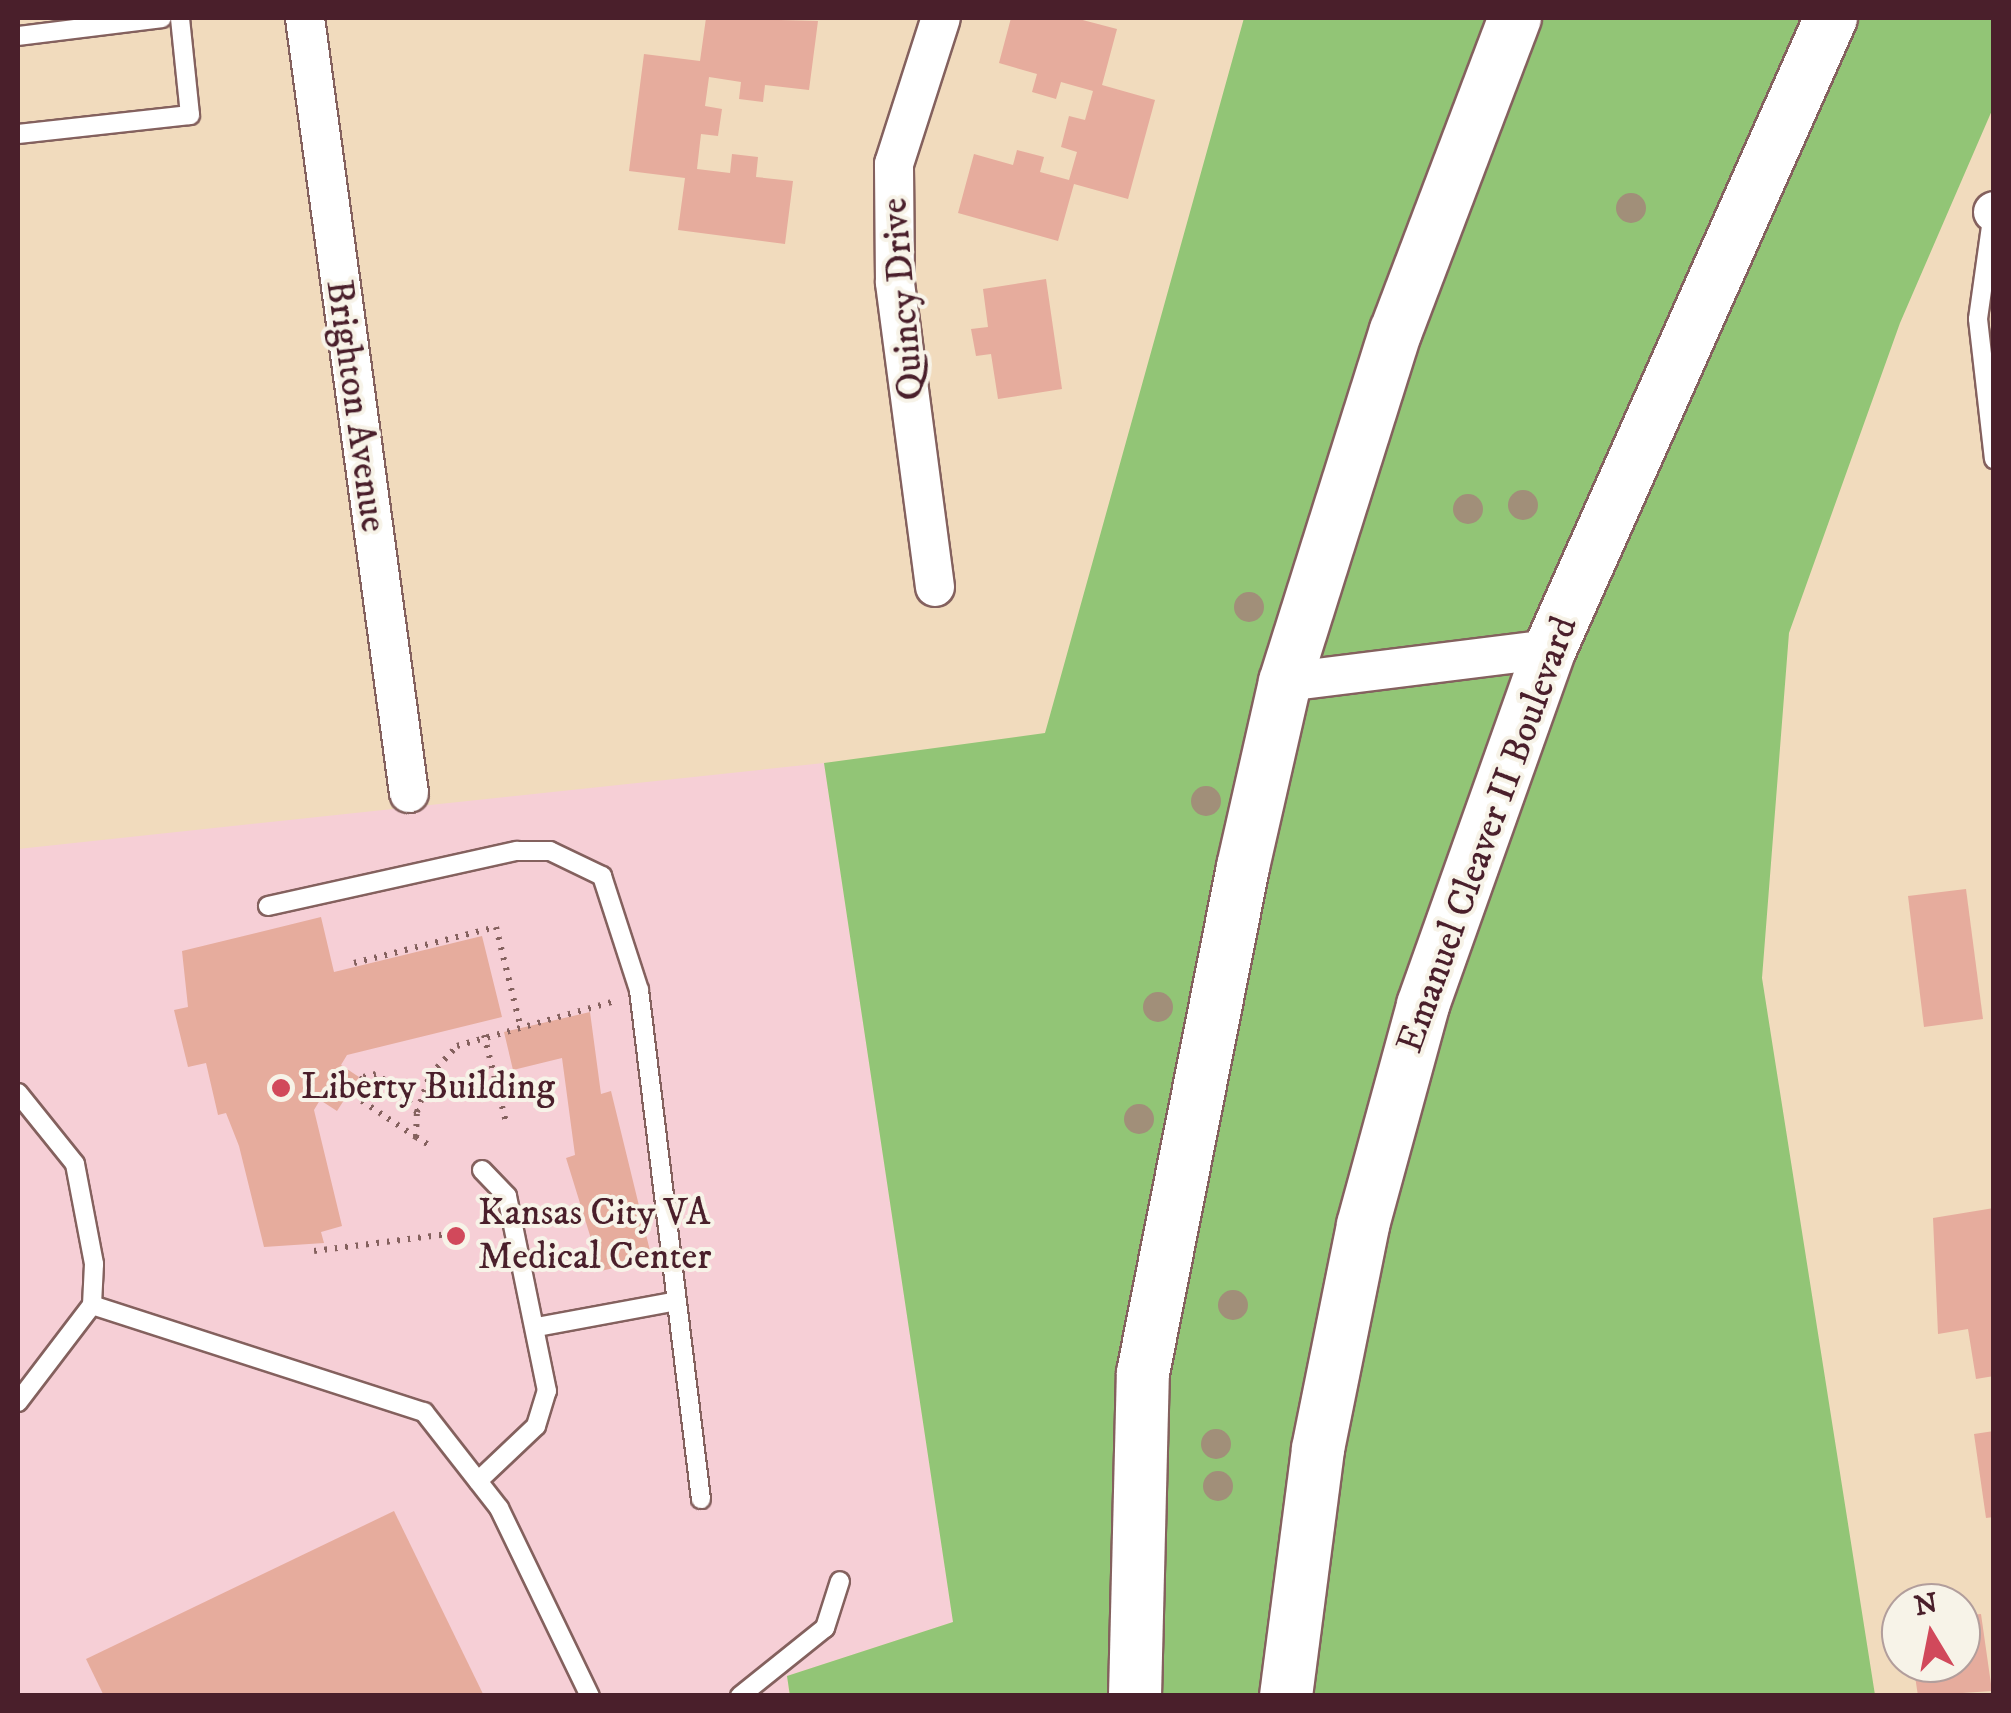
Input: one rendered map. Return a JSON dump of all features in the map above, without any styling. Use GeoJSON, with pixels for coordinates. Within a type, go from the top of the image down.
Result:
{"type":"FeatureCollection","features":[{"type":"Feature","properties":{"kind":"main road"},"geometry":{"type":"LineString","coordinates":[[1134,1696],[1143,1372],[1285,682],[1396,331],[1515,18]]}},
{"type":"Feature","properties":{"kind":"main road","name":"Emanuel Cleaver II Boulevard"},"geometry":{"type":"LineString","coordinates":[[1286,1696],[1318,1449],[1362,1225],[1423,1005],[1550,649],[1831,18]]}},
{"type":"Feature","properties":{"kind":"street","name":"Brighton Avenue"},"geometry":{"type":"LineString","coordinates":[[306,18],[409,793]]}},
{"type":"Feature","properties":{"kind":"street","name":"Quincy Drive"},"geometry":{"type":"LineString","coordinates":[[935,587],[895,282],[894,164],[941,18]]}},
{"type":"Feature","properties":{"kind":"street"},"geometry":{"type":"LineString","coordinates":[[1285,682],[1550,649]]}},
{"type":"Feature","properties":{"kind":"lane"},"geometry":{"type":"LineString","coordinates":[[18,36],[162,18]]}},
{"type":"Feature","properties":{"kind":"lane"},"geometry":{"type":"LineString","coordinates":[[18,134],[190,115],[180,18]]}},
{"type":"Feature","properties":{"kind":"lane"},"geometry":{"type":"LineString","coordinates":[[1993,211],[1978,319],[1994,459]]}},
{"type":"Feature","properties":{"kind":"lane"},"geometry":{"type":"LineString","coordinates":[[268,906],[516,851],[550,851],[602,876],[638,990],[700,1499]]}},
{"type":"Feature","properties":{"kind":"lane"},"geometry":{"type":"LineString","coordinates":[[18,1093],[76,1164],[91,1228],[92,1305],[18,1402]]}},
{"type":"Feature","properties":{"kind":"lane"},"geometry":{"type":"LineString","coordinates":[[478,1481],[544,1409],[537,1326],[508,1196],[482,1170]]}},
{"type":"Feature","properties":{"kind":"lane"},"geometry":{"type":"LineString","coordinates":[[537,1326],[677,1300]]}},
{"type":"Feature","properties":{"kind":"lane"},"geometry":{"type":"LineString","coordinates":[[92,1305],[424,1412],[478,1481],[590,1696]]}},
{"type":"Feature","properties":{"kind":"lane"},"geometry":{"type":"LineString","coordinates":[[740,1696],[824,1628],[840,1581]]}},
{"type":"Feature","properties":{"kind":"lane"},"geometry":{"type":"LineString","coordinates":[[570,1696],[578,1672]]}},
{"type":"Feature","properties":{"kind":"path"},"geometry":{"type":"LineString","coordinates":[[354,963],[496,926],[520,1025]]}},
{"type":"Feature","properties":{"kind":"path"},"geometry":{"type":"LineString","coordinates":[[416,1137],[417,1112],[444,1058],[484,1035],[622,998]]}},
{"type":"Feature","properties":{"kind":"path"},"geometry":{"type":"LineString","coordinates":[[484,1035],[507,1126]]}},
{"type":"Feature","properties":{"kind":"path"},"geometry":{"type":"LineString","coordinates":[[417,1112],[376,1074],[353,1095],[428,1145]]}},
{"type":"Feature","properties":{"kind":"path"},"geometry":{"type":"LineString","coordinates":[[314,1251],[456,1234]]}},
{"type":"Feature","properties":{"kind":"shaded area","name":"Kansas City VA Medical Center"},"geometry":{"type":"Polygon","coordinates":[[[824,763],[953,1622],[787,1676],[789,1695],[18,1695],[18,849],[824,763]]]}},
{"type":"Feature","properties":{"kind":"green space"},"geometry":{"type":"Polygon","coordinates":[[[1244,18],[1993,18],[1993,108],[1900,323],[1789,633],[1762,978],[1875,1695],[790,1696],[787,1676],[953,1622],[824,763],[1045,733],[1244,18]]]}},
{"type":"Feature","properties":{"kind":"building"},"geometry":{"type":"Polygon","coordinates":[[[706,18],[818,21],[809,90],[765,85],[763,102],[739,99],[741,82],[709,77],[705,106],[722,109],[718,136],[701,134],[697,169],[730,173],[732,154],[758,157],[756,177],[793,181],[785,244],[678,230],[685,178],[629,171],[644,54],[700,61],[706,18]]]}},
{"type":"Feature","properties":{"kind":"building"},"geometry":{"type":"Polygon","coordinates":[[[1011,18],[1075,18],[1117,29],[1102,85],[1155,100],[1128,199],[1074,184],[1058,241],[958,213],[974,154],[1013,165],[1017,150],[1044,157],[1040,172],[1069,180],[1077,152],[1061,147],[1069,116],[1085,120],[1093,91],[1061,82],[1056,99],[1032,92],[1037,74],[999,63],[1011,18]]]}},
{"type":"Feature","properties":{"kind":"building"},"geometry":{"type":"Polygon","coordinates":[[[1046,279],[1062,389],[998,399],[991,354],[976,356],[971,329],[988,327],[983,289],[1046,279]]]}},
{"type":"Feature","properties":{"kind":"building"},"geometry":{"type":"Polygon","coordinates":[[[1966,889],[1983,1019],[1924,1027],[1908,896],[1966,889]]]}},
{"type":"Feature","properties":{"kind":"building","name":"Liberty Building"},"geometry":{"type":"Polygon","coordinates":[[[321,917],[334,972],[482,936],[502,1017],[347,1055],[341,1065],[359,1077],[337,1111],[320,1100],[314,1110],[342,1226],[321,1232],[324,1243],[264,1247],[239,1146],[226,1113],[218,1115],[206,1063],[188,1067],[174,1010],[188,1007],[182,951],[321,917]]]}},
{"type":"Feature","properties":{"kind":"building"},"geometry":{"type":"Polygon","coordinates":[[[590,1012],[601,1094],[611,1091],[652,1259],[601,1271],[566,1158],[575,1155],[562,1058],[513,1070],[504,1032],[590,1012]]]}},
{"type":"Feature","properties":{"kind":"building"},"geometry":{"type":"Polygon","coordinates":[[[1994,1208],[1994,1376],[1976,1379],[1968,1329],[1938,1334],[1933,1218],[1994,1208]]]}},
{"type":"Feature","properties":{"kind":"building"},"geometry":{"type":"Polygon","coordinates":[[[1994,1431],[1994,1517],[1986,1518],[1974,1434],[1994,1431]]]}},
{"type":"Feature","properties":{"kind":"building"},"geometry":{"type":"Polygon","coordinates":[[[394,1511],[484,1696],[104,1696],[86,1659],[394,1511]]]}},
{"type":"Feature","properties":{"kind":"building"},"geometry":{"type":"Polygon","coordinates":[[[1981,1614],[1992,1691],[1918,1696],[1916,1683],[1981,1683],[1981,1614]]]}},
{"type":"Feature","properties":{"kind":"place","name":"Liberty Building"},"geometry":{"type":"Point","coordinates":[281,1088]}},
{"type":"Feature","properties":{"kind":"place","name":"Kansas City VA Medical Center"},"geometry":{"type":"Point","coordinates":[456,1236]}}]}
